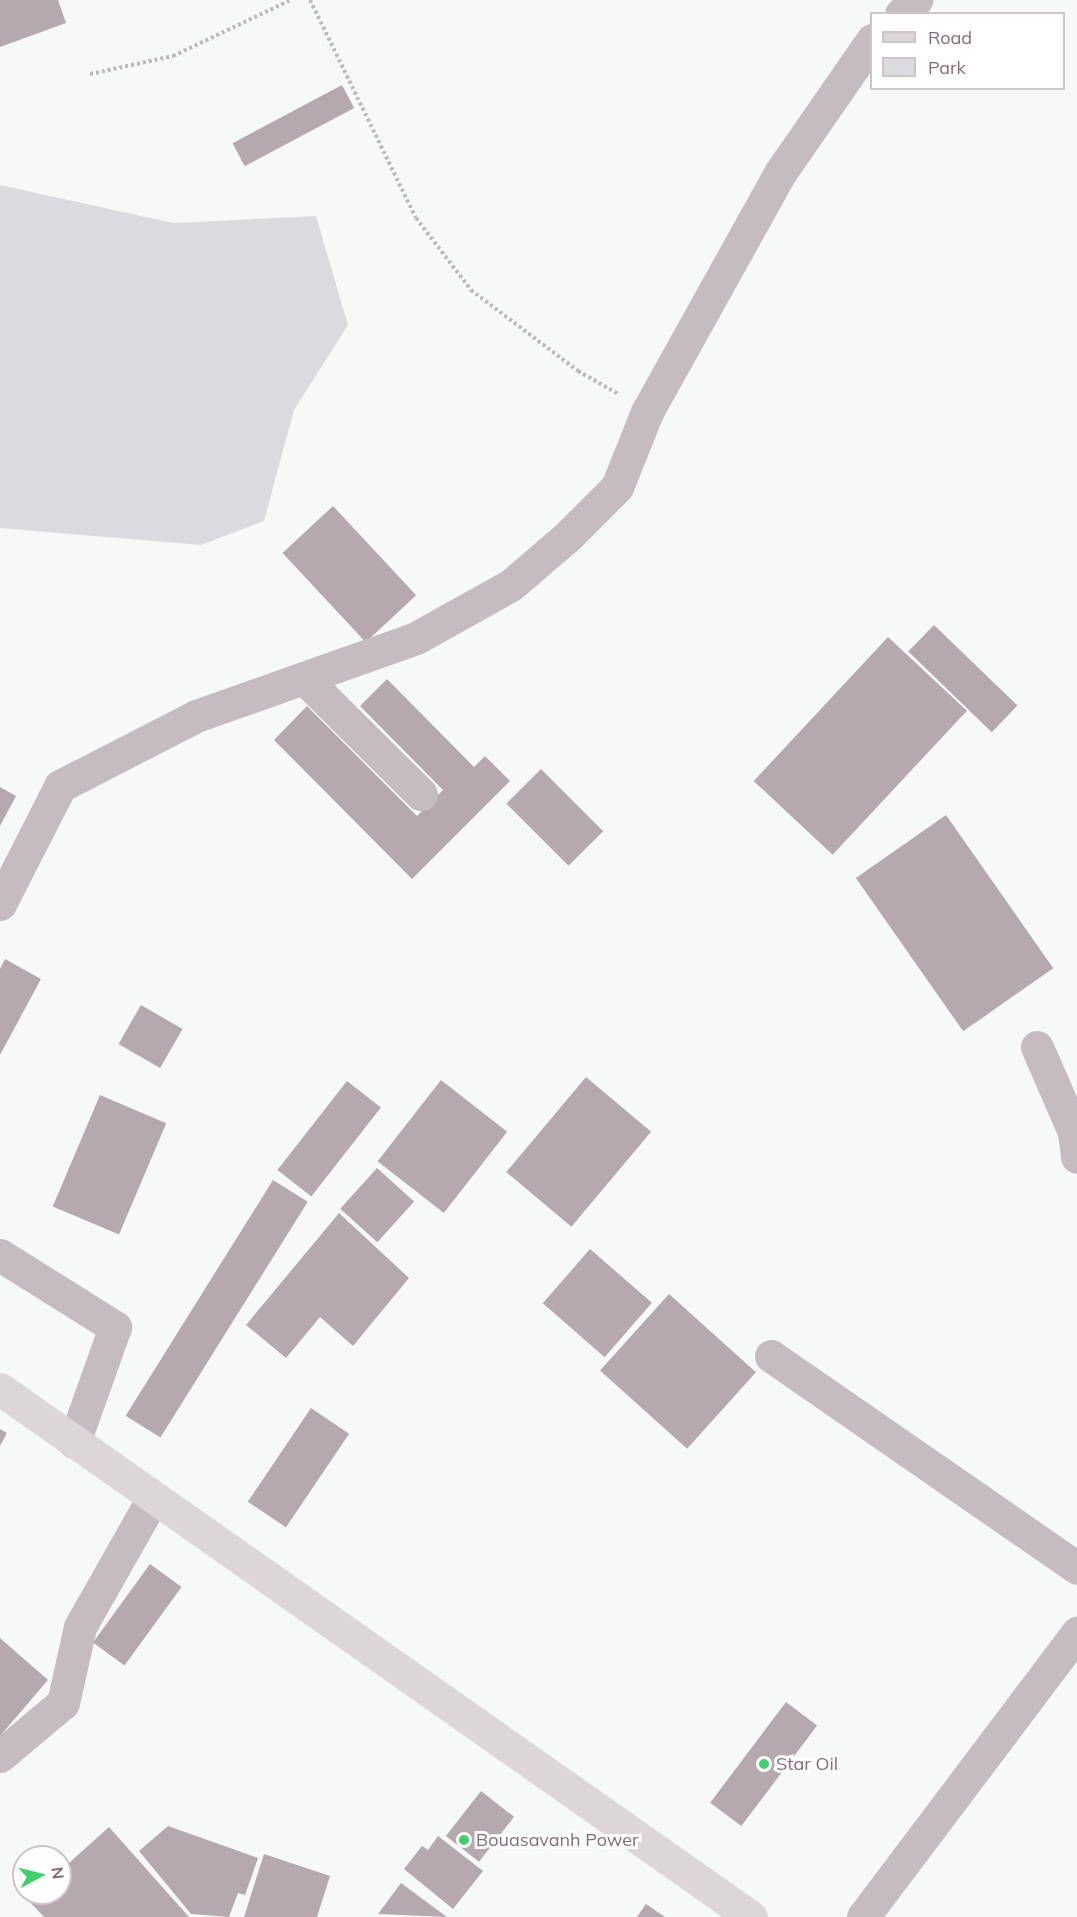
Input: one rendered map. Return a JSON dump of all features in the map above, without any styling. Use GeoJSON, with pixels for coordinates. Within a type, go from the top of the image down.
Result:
{"type":"FeatureCollection","features":[{"type":"Feature","properties":{"kind":"main road"},"geometry":{"type":"LineString","coordinates":[[0,1389],[153,1498],[458,1708],[752,1917]]}},
{"type":"Feature","properties":{"kind":"street"},"geometry":{"type":"LineString","coordinates":[[903,12],[916,0]]}},
{"type":"Feature","properties":{"kind":"street"},"geometry":{"type":"LineString","coordinates":[[0,904],[60,786],[196,716],[416,639],[511,585],[567,537],[616,487],[647,412],[780,173],[870,43]]}},
{"type":"Feature","properties":{"kind":"street"},"geometry":{"type":"LineString","coordinates":[[304,678],[421,794]]}},
{"type":"Feature","properties":{"kind":"street"},"geometry":{"type":"LineString","coordinates":[[1037,1047],[1074,1131],[1077,1157]]}},
{"type":"Feature","properties":{"kind":"street"},"geometry":{"type":"LineString","coordinates":[[0,1255],[115,1328],[74,1442]]}},
{"type":"Feature","properties":{"kind":"street"},"geometry":{"type":"LineString","coordinates":[[771,1356],[1077,1568]]}},
{"type":"Feature","properties":{"kind":"street"},"geometry":{"type":"LineString","coordinates":[[0,1756],[63,1703],[80,1627],[153,1498]]}},
{"type":"Feature","properties":{"kind":"street"},"geometry":{"type":"LineString","coordinates":[[863,1917],[1077,1633]]}},
{"type":"Feature","properties":{"kind":"path"},"geometry":{"type":"LineString","coordinates":[[90,74],[173,56],[291,0]]}},
{"type":"Feature","properties":{"kind":"path"},"geometry":{"type":"LineString","coordinates":[[310,0],[416,218],[471,290],[578,371],[647,412]]}},
{"type":"Feature","properties":{"kind":"green space"},"geometry":{"type":"Polygon","coordinates":[[[0,185],[173,223],[316,216],[348,325],[294,410],[264,521],[201,545],[0,528],[0,185]]]}},
{"type":"Feature","properties":{"kind":"building"},"geometry":{"type":"Polygon","coordinates":[[[0,0],[58,0],[66,23],[0,47],[0,0]]]}},
{"type":"Feature","properties":{"kind":"building"},"geometry":{"type":"Polygon","coordinates":[[[342,85],[354,108],[245,166],[233,143],[342,85]]]}},
{"type":"Feature","properties":{"kind":"building"},"geometry":{"type":"Polygon","coordinates":[[[333,506],[416,595],[366,642],[283,553],[333,506]]]}},
{"type":"Feature","properties":{"kind":"building"},"geometry":{"type":"Polygon","coordinates":[[[934,625],[1017,706],[992,732],[908,652],[934,625]]]}},
{"type":"Feature","properties":{"kind":"building"},"geometry":{"type":"Polygon","coordinates":[[[888,637],[967,711],[833,855],[754,781],[888,637]]]}},
{"type":"Feature","properties":{"kind":"building"},"geometry":{"type":"Polygon","coordinates":[[[387,679],[474,767],[485,756],[510,781],[412,879],[274,740],[307,706],[417,816],[443,790],[360,706],[387,679]]]}},
{"type":"Feature","properties":{"kind":"building"},"geometry":{"type":"Polygon","coordinates":[[[541,769],[603,831],[569,866],[506,804],[541,769]]]}},
{"type":"Feature","properties":{"kind":"building"},"geometry":{"type":"Polygon","coordinates":[[[0,787],[16,796],[0,826],[0,787]]]}},
{"type":"Feature","properties":{"kind":"building"},"geometry":{"type":"Polygon","coordinates":[[[946,815],[1053,968],[963,1031],[856,878],[946,815]]]}},
{"type":"Feature","properties":{"kind":"building"},"geometry":{"type":"Polygon","coordinates":[[[5,959],[41,979],[0,1055],[0,969],[5,959]]]}},
{"type":"Feature","properties":{"kind":"building"},"geometry":{"type":"Polygon","coordinates":[[[141,1005],[183,1029],[160,1068],[119,1044],[141,1005]]]}},
{"type":"Feature","properties":{"kind":"building"},"geometry":{"type":"Polygon","coordinates":[[[586,1077],[651,1132],[571,1227],[506,1172],[586,1077]]]}},
{"type":"Feature","properties":{"kind":"building"},"geometry":{"type":"Polygon","coordinates":[[[441,1080],[507,1132],[444,1213],[378,1161],[441,1080]]]}},
{"type":"Feature","properties":{"kind":"building"},"geometry":{"type":"Polygon","coordinates":[[[347,1081],[381,1107],[311,1197],[277,1170],[347,1081]]]}},
{"type":"Feature","properties":{"kind":"building"},"geometry":{"type":"Polygon","coordinates":[[[100,1095],[166,1123],[119,1235],[53,1206],[100,1095]]]}},
{"type":"Feature","properties":{"kind":"building"},"geometry":{"type":"Polygon","coordinates":[[[377,1168],[414,1201],[377,1242],[340,1209],[377,1168]]]}},
{"type":"Feature","properties":{"kind":"building"},"geometry":{"type":"Polygon","coordinates":[[[273,1180],[308,1202],[160,1437],[126,1416],[273,1180]]]}},
{"type":"Feature","properties":{"kind":"building"},"geometry":{"type":"Polygon","coordinates":[[[339,1213],[409,1278],[353,1346],[320,1317],[286,1358],[246,1325],[339,1213]]]}},
{"type":"Feature","properties":{"kind":"building"},"geometry":{"type":"Polygon","coordinates":[[[590,1249],[652,1303],[605,1357],[543,1303],[590,1249]]]}},
{"type":"Feature","properties":{"kind":"building"},"geometry":{"type":"Polygon","coordinates":[[[669,1294],[756,1372],[687,1449],[600,1371],[669,1294]]]}},
{"type":"Feature","properties":{"kind":"building"},"geometry":{"type":"Polygon","coordinates":[[[311,1408],[349,1434],[286,1527],[248,1502],[311,1408]]]}},
{"type":"Feature","properties":{"kind":"building"},"geometry":{"type":"Polygon","coordinates":[[[0,1429],[7,1433],[0,1446],[0,1429]]]}},
{"type":"Feature","properties":{"kind":"building"},"geometry":{"type":"Polygon","coordinates":[[[150,1564],[182,1587],[125,1665],[93,1642],[150,1564]]]}},
{"type":"Feature","properties":{"kind":"building"},"geometry":{"type":"Polygon","coordinates":[[[0,1638],[48,1680],[0,1736],[0,1638]]]}},
{"type":"Feature","properties":{"kind":"building"},"geometry":{"type":"Polygon","coordinates":[[[786,1702],[817,1725],[741,1826],[710,1803],[786,1702]]]}},
{"type":"Feature","properties":{"kind":"building"},"geometry":{"type":"Polygon","coordinates":[[[481,1791],[514,1817],[479,1862],[446,1836],[481,1791]]]}},
{"type":"Feature","properties":{"kind":"building"},"geometry":{"type":"Polygon","coordinates":[[[168,1826],[258,1858],[245,1895],[238,1893],[229,1917],[191,1914],[139,1851],[168,1826]]]}},
{"type":"Feature","properties":{"kind":"building"},"geometry":{"type":"Polygon","coordinates":[[[109,1827],[189,1917],[44,1917],[33,1905],[72,1905],[72,1860],[109,1827]]]}},
{"type":"Feature","properties":{"kind":"building"},"geometry":{"type":"Polygon","coordinates":[[[438,1836],[483,1871],[453,1909],[404,1869],[422,1846],[428,1850],[438,1836]]]}},
{"type":"Feature","properties":{"kind":"building"},"geometry":{"type":"Polygon","coordinates":[[[264,1854],[330,1876],[317,1917],[244,1917],[264,1854]]]}},
{"type":"Feature","properties":{"kind":"building"},"geometry":{"type":"Polygon","coordinates":[[[401,1883],[447,1917],[378,1914],[401,1883]]]}},
{"type":"Feature","properties":{"kind":"building"},"geometry":{"type":"Polygon","coordinates":[[[646,1904],[665,1917],[637,1917],[646,1904]]]}},
{"type":"Feature","properties":{"kind":"place","name":"Star Oil"},"geometry":{"type":"Point","coordinates":[764,1764]}},
{"type":"Feature","properties":{"kind":"place","name":"Bouasavanh Power"},"geometry":{"type":"Point","coordinates":[464,1840]}}]}
